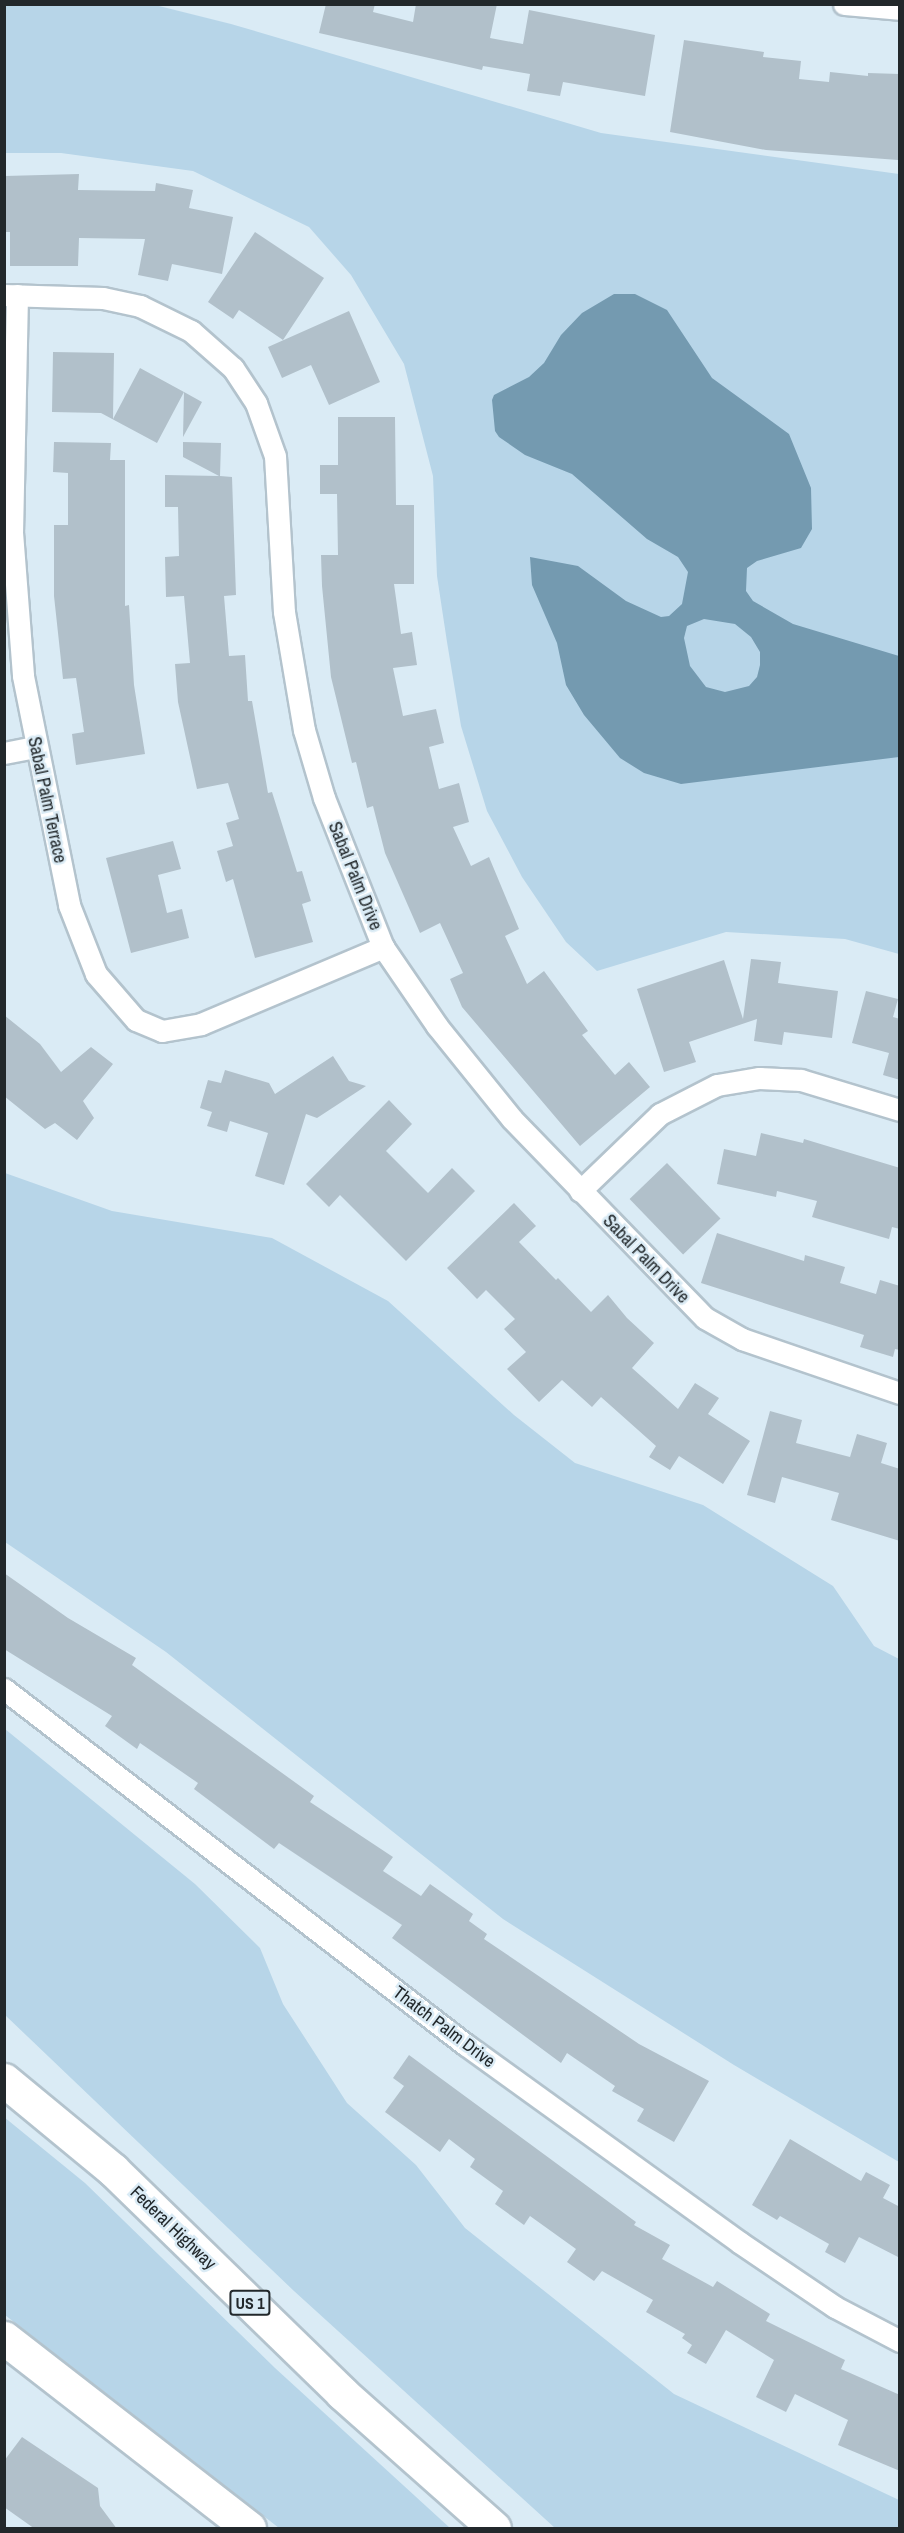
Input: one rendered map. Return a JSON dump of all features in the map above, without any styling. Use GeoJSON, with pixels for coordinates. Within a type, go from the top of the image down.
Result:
{"type":"FeatureCollection","features":[{"type":"Feature","properties":{"kind":"main road","name":"Federal Highway"},"geometry":{"type":"LineString","coordinates":[[5,2081],[113,2169],[342,2392],[494,2529]]}},
{"type":"Feature","properties":{"kind":"main road"},"geometry":{"type":"LineString","coordinates":[[4,2338],[249,2529]]}},
{"type":"Feature","properties":{"kind":"street"},"geometry":{"type":"LineString","coordinates":[[844,4],[900,9]]}},
{"type":"Feature","properties":{"kind":"street","name":"Sabal Palm Terrace"},"geometry":{"type":"LineString","coordinates":[[10,295],[12,532],[23,676],[35,747],[69,905],[96,974],[136,1020],[162,1031],[201,1024],[383,946]]}},
{"type":"Feature","properties":{"kind":"street","name":"Sabal Palm Drive"},"geometry":{"type":"LineString","coordinates":[[10,295],[103,298],[158,312],[191,331],[220,354],[256,403],[278,475],[284,612],[304,730],[324,798],[383,946],[480,1083],[689,1304],[723,1329],[900,1393]]}},
{"type":"Feature","properties":{"kind":"street"},"geometry":{"type":"LineString","coordinates":[[4,753],[35,747]]}},
{"type":"Feature","properties":{"kind":"street"},"geometry":{"type":"LineString","coordinates":[[580,1191],[660,1114],[717,1085],[759,1078],[801,1080],[900,1110]]}},
{"type":"Feature","properties":{"kind":"street","name":"Thatch Palm Drive"},"geometry":{"type":"LineString","coordinates":[[4,1689],[466,2045],[739,2242],[835,2307],[900,2341]]}},
{"type":"Feature","properties":{"kind":"shaded area"},"geometry":{"type":"Polygon","coordinates":[[[151,4],[231,24],[601,133],[899,174],[899,954],[845,939],[726,932],[597,971],[566,942],[522,877],[487,811],[461,726],[447,642],[437,576],[433,476],[404,364],[351,275],[309,227],[193,171],[61,153],[5,153],[5,5],[151,4]]]}},
{"type":"Feature","properties":{"kind":"shaded area"},"geometry":{"type":"Polygon","coordinates":[[[614,294],[635,294],[667,310],[712,378],[789,434],[811,488],[812,529],[801,548],[757,561],[747,568],[746,591],[753,601],[793,624],[899,656],[899,757],[681,784],[644,773],[620,758],[584,715],[566,685],[557,643],[532,585],[530,557],[578,566],[626,601],[661,617],[669,616],[682,604],[688,572],[678,557],[647,539],[572,474],[525,455],[499,437],[495,431],[492,400],[494,395],[529,377],[544,363],[561,335],[582,313],[614,294]],[[704,619],[687,626],[684,638],[690,666],[706,687],[725,692],[749,686],[757,677],[760,652],[751,637],[735,624],[704,619]]]}},
{"type":"Feature","properties":{"kind":"shaded area"},"geometry":{"type":"Polygon","coordinates":[[[5,1173],[112,1211],[272,1238],[388,1301],[514,1415],[575,1463],[703,1505],[833,1586],[874,1646],[899,1659],[899,2162],[734,2065],[503,1919],[166,1652],[5,1542],[5,1173]]]}},
{"type":"Feature","properties":{"kind":"shaded area"},"geometry":{"type":"Polygon","coordinates":[[[5,1729],[195,1884],[260,1948],[283,2004],[347,2103],[416,2165],[465,2228],[674,2394],[899,2500],[899,2528],[555,2528],[294,2291],[5,2015],[5,1729]]]}},
{"type":"Feature","properties":{"kind":"shaded area"},"geometry":{"type":"Polygon","coordinates":[[[4,2117],[85,2183],[275,2368],[450,2528],[279,2528],[5,2315],[4,2117]]]}},
{"type":"Feature","properties":{"kind":"building"},"geometry":{"type":"Polygon","coordinates":[[[326,4],[375,4],[373,12],[413,22],[416,4],[497,4],[490,38],[523,44],[529,10],[655,35],[645,96],[563,82],[560,96],[527,91],[530,74],[483,66],[482,70],[319,33],[326,4]]]}},
{"type":"Feature","properties":{"kind":"building"},"geometry":{"type":"Polygon","coordinates":[[[684,40],[764,52],[763,57],[801,61],[799,79],[829,82],[830,72],[868,76],[868,73],[900,74],[898,160],[766,150],[670,132],[684,40]]]}},
{"type":"Feature","properties":{"kind":"building"},"geometry":{"type":"Polygon","coordinates":[[[79,174],[78,190],[155,191],[156,183],[193,190],[189,208],[233,217],[222,274],[172,264],[168,281],[138,275],[145,239],[79,238],[78,266],[10,266],[10,232],[4,232],[5,176],[79,174]]]}},
{"type":"Feature","properties":{"kind":"building"},"geometry":{"type":"Polygon","coordinates":[[[255,232],[324,278],[283,340],[239,310],[233,319],[208,302],[255,232]]]}},
{"type":"Feature","properties":{"kind":"building"},"geometry":{"type":"Polygon","coordinates":[[[349,311],[380,382],[329,405],[311,365],[282,378],[268,347],[349,311]]]}},
{"type":"Feature","properties":{"kind":"building"},"geometry":{"type":"Polygon","coordinates":[[[53,352],[114,353],[113,419],[140,368],[184,392],[157,443],[101,413],[52,412],[53,352]]]}},
{"type":"Feature","properties":{"kind":"building"},"geometry":{"type":"Polygon","coordinates":[[[184,392],[202,402],[183,437],[184,392]]]}},
{"type":"Feature","properties":{"kind":"building"},"geometry":{"type":"Polygon","coordinates":[[[338,417],[395,417],[396,505],[414,505],[414,584],[394,584],[401,634],[412,632],[417,665],[393,668],[403,716],[436,709],[444,743],[429,747],[439,789],[459,783],[469,822],[453,827],[471,866],[489,857],[519,929],[505,936],[527,984],[544,971],[588,1031],[582,1035],[615,1075],[629,1062],[650,1087],[580,1146],[462,1007],[450,979],[463,973],[440,923],[420,933],[385,853],[373,806],[367,808],[356,762],[352,763],[331,677],[322,586],[321,555],[338,555],[337,494],[320,494],[320,465],[338,465],[338,417]]]}},
{"type":"Feature","properties":{"kind":"building"},"geometry":{"type":"Polygon","coordinates":[[[54,442],[111,443],[110,460],[125,460],[125,606],[129,605],[134,685],[145,754],[76,765],[72,734],[84,732],[76,678],[63,679],[54,596],[54,525],[68,525],[68,473],[53,472],[54,442]]]}},
{"type":"Feature","properties":{"kind":"building"},"geometry":{"type":"Polygon","coordinates":[[[183,442],[221,443],[220,476],[232,477],[236,595],[224,596],[229,656],[245,655],[248,701],[252,701],[268,793],[272,792],[297,872],[302,871],[311,901],[302,904],[313,942],[255,958],[233,879],[226,882],[217,851],[233,846],[226,823],[239,819],[228,783],[197,789],[178,702],[175,664],[190,663],[184,596],[166,597],[165,557],[179,556],[178,507],[165,507],[165,475],[219,476],[183,457],[183,442]]]}},
{"type":"Feature","properties":{"kind":"building"},"geometry":{"type":"Polygon","coordinates":[[[173,841],[181,869],[158,875],[167,913],[182,909],[189,938],[131,953],[106,858],[173,841]]]}},
{"type":"Feature","properties":{"kind":"building"},"geometry":{"type":"Polygon","coordinates":[[[751,959],[781,962],[778,983],[838,991],[832,1038],[784,1032],[782,1045],[754,1041],[757,1019],[689,1042],[696,1062],[664,1072],[637,989],[724,960],[743,1019],[751,959]]]}},
{"type":"Feature","properties":{"kind":"building"},"geometry":{"type":"Polygon","coordinates":[[[866,991],[898,999],[893,1017],[900,1019],[900,1080],[883,1075],[889,1053],[852,1043],[866,991]]]}},
{"type":"Feature","properties":{"kind":"building"},"geometry":{"type":"Polygon","coordinates":[[[4,1015],[40,1044],[61,1072],[91,1047],[113,1064],[83,1101],[94,1118],[77,1140],[55,1123],[45,1129],[4,1096],[4,1015]]]}},
{"type":"Feature","properties":{"kind":"building"},"geometry":{"type":"Polygon","coordinates":[[[333,1056],[349,1081],[366,1086],[317,1118],[306,1114],[284,1185],[255,1176],[268,1133],[230,1121],[227,1132],[207,1126],[212,1112],[200,1108],[208,1080],[221,1083],[225,1070],[269,1083],[275,1094],[333,1056]]]}},
{"type":"Feature","properties":{"kind":"building"},"geometry":{"type":"Polygon","coordinates":[[[389,1100],[412,1124],[386,1151],[428,1193],[452,1168],[475,1191],[406,1261],[340,1195],[329,1207],[306,1184],[389,1100]]]}},
{"type":"Feature","properties":{"kind":"building"},"geometry":{"type":"Polygon","coordinates":[[[761,1133],[803,1143],[804,1139],[900,1168],[900,1229],[892,1227],[889,1239],[812,1217],[817,1201],[777,1191],[776,1197],[717,1184],[724,1149],[756,1156],[761,1133]]]}},
{"type":"Feature","properties":{"kind":"building"},"geometry":{"type":"Polygon","coordinates":[[[667,1163],[720,1218],[683,1255],[630,1199],[667,1163]]]}},
{"type":"Feature","properties":{"kind":"building"},"geometry":{"type":"Polygon","coordinates":[[[514,1203],[536,1226],[519,1242],[556,1280],[558,1278],[591,1312],[608,1295],[627,1318],[654,1343],[632,1368],[678,1409],[695,1383],[719,1398],[708,1414],[750,1441],[723,1484],[679,1456],[670,1470],[649,1457],[656,1446],[601,1397],[592,1407],[562,1380],[539,1402],[507,1369],[526,1352],[504,1329],[515,1319],[486,1290],[477,1299],[447,1268],[514,1203]]]}},
{"type":"Feature","properties":{"kind":"building"},"geometry":{"type":"Polygon","coordinates":[[[717,1233],[804,1261],[805,1255],[845,1267],[840,1283],[876,1294],[880,1280],[900,1286],[900,1350],[895,1349],[893,1357],[860,1347],[864,1335],[701,1283],[717,1233]]]}},
{"type":"Feature","properties":{"kind":"building"},"geometry":{"type":"Polygon","coordinates":[[[770,1411],[802,1420],[796,1443],[850,1457],[857,1434],[887,1443],[881,1463],[900,1469],[900,1541],[831,1520],[839,1493],[782,1477],[775,1503],[747,1495],[770,1411]]]}},
{"type":"Feature","properties":{"kind":"building"},"geometry":{"type":"Polygon","coordinates":[[[4,1573],[68,1618],[136,1658],[132,1665],[314,1796],[310,1802],[393,1857],[383,1871],[421,1896],[430,1884],[473,1914],[469,1921],[487,1934],[484,1939],[639,2044],[709,2081],[674,2142],[637,2121],[644,2109],[612,2091],[615,2086],[567,2053],[561,2063],[392,1938],[402,1925],[279,1843],[274,1849],[194,1789],[198,1783],[140,1743],[137,1749],[105,1726],[112,1716],[4,1649],[4,1573]]]}},
{"type":"Feature","properties":{"kind":"building"},"geometry":{"type":"Polygon","coordinates":[[[409,2055],[636,2222],[634,2225],[670,2245],[662,2259],[713,2287],[717,2281],[770,2314],[766,2321],[845,2360],[841,2369],[900,2395],[900,2471],[838,2445],[848,2420],[795,2394],[786,2412],[756,2397],[774,2360],[726,2330],[706,2364],[687,2353],[692,2345],[682,2338],[685,2334],[646,2312],[653,2300],[602,2271],[594,2281],[567,2262],[576,2249],[530,2216],[524,2225],[495,2204],[503,2191],[470,2167],[475,2159],[449,2139],[440,2152],[385,2112],[404,2086],[393,2078],[409,2055]]]}},
{"type":"Feature","properties":{"kind":"building"},"geometry":{"type":"Polygon","coordinates":[[[790,2139],[861,2181],[866,2172],[890,2185],[883,2198],[900,2207],[900,2258],[859,2237],[845,2263],[825,2252],[829,2244],[780,2216],[777,2220],[752,2205],[790,2139]]]}},
{"type":"Feature","properties":{"kind":"building"},"geometry":{"type":"Polygon","coordinates":[[[22,2437],[98,2488],[100,2506],[117,2529],[35,2529],[4,2507],[4,2461],[22,2437]]]}}]}
